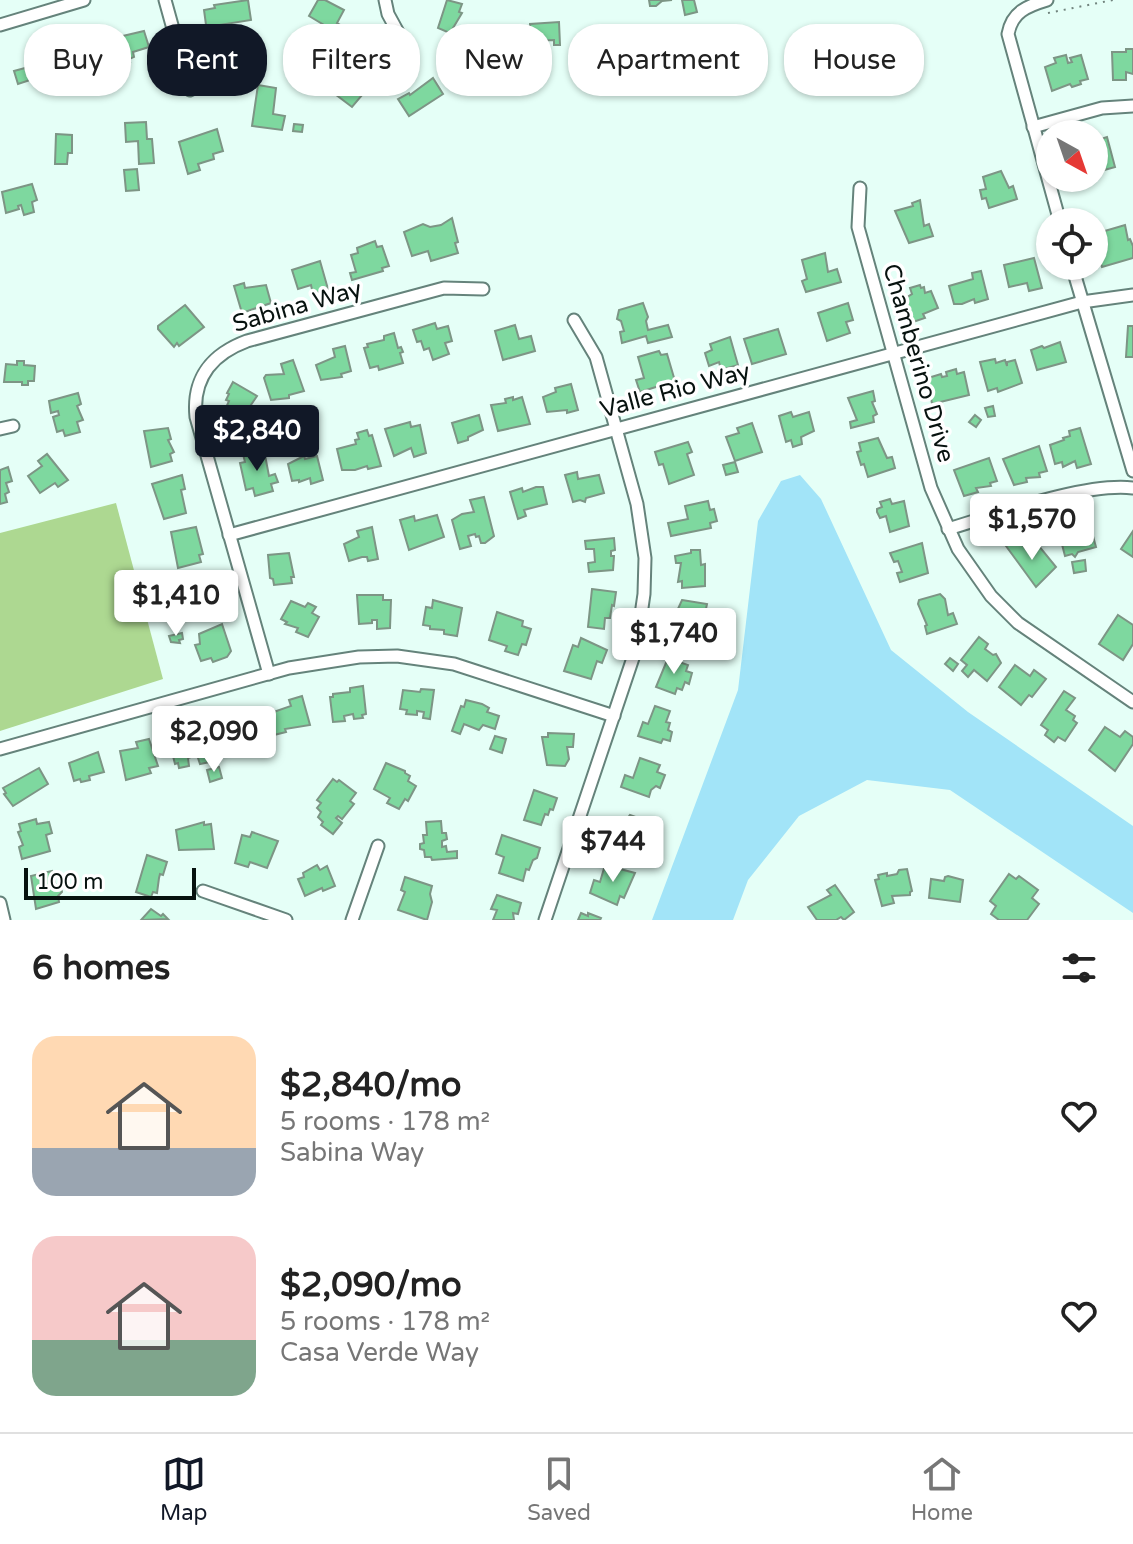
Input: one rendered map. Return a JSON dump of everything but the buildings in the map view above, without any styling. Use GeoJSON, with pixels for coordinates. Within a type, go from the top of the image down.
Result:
{"type":"FeatureCollection","features":[{"type":"Feature","properties":{"kind":"street"},"geometry":{"type":"LineString","coordinates":[[0,25],[84,0]]}},
{"type":"Feature","properties":{"kind":"street"},"geometry":{"type":"LineString","coordinates":[[165,0],[172,24]]}},
{"type":"Feature","properties":{"kind":"street"},"geometry":{"type":"LineString","coordinates":[[385,0],[393,24]]}},
{"type":"Feature","properties":{"kind":"street"},"geometry":{"type":"LineString","coordinates":[[1047,0],[1022,9],[1009,26],[1009,43],[1056,208]]}},
{"type":"Feature","properties":{"kind":"street"},"geometry":{"type":"LineString","coordinates":[[1033,127],[1102,108],[1133,106]]}},
{"type":"Feature","properties":{"kind":"street","name":"Chamberino Drive"},"geometry":{"type":"LineString","coordinates":[[860,188],[858,227],[931,488],[958,549],[991,596],[1018,623],[1133,702]]}},
{"type":"Feature","properties":{"kind":"street"},"geometry":{"type":"LineString","coordinates":[[1076,280],[1133,471]]}},
{"type":"Feature","properties":{"kind":"street","name":"Sabina Way"},"geometry":{"type":"LineString","coordinates":[[269,674],[196,417],[194,403],[200,378],[219,354],[247,341],[444,288],[483,289]]}},
{"type":"Feature","properties":{"kind":"street","name":"Valle Rio Way"},"geometry":{"type":"LineString","coordinates":[[229,535],[1082,302],[1133,295]]}},
{"type":"Feature","properties":{"kind":"street"},"geometry":{"type":"LineString","coordinates":[[545,920],[636,649],[641,625],[645,558],[637,504],[596,357],[574,320]]}},
{"type":"Feature","properties":{"kind":"street"},"geometry":{"type":"LineString","coordinates":[[0,429],[13,426]]}},
{"type":"Feature","properties":{"kind":"street"},"geometry":{"type":"LineString","coordinates":[[948,529],[1072,494],[1121,486],[1133,488]]}},
{"type":"Feature","properties":{"kind":"street"},"geometry":{"type":"LineString","coordinates":[[0,749],[269,674],[319,662],[359,657],[426,659],[492,676],[614,716]]}},
{"type":"Feature","properties":{"kind":"street"},"geometry":{"type":"LineString","coordinates":[[352,920],[378,846]]}},
{"type":"Feature","properties":{"kind":"street"},"geometry":{"type":"LineString","coordinates":[[203,891],[286,920]]}},
{"type":"Feature","properties":{"kind":"street"},"geometry":{"type":"LineString","coordinates":[[0,903],[4,920]]}},
{"type":"Feature","properties":{"kind":"path"},"geometry":{"type":"LineString","coordinates":[[1037,14],[1113,0]]}},
{"type":"Feature","properties":{"kind":"green space"},"geometry":{"type":"Polygon","coordinates":[[[116,503],[163,679],[0,731],[0,533],[116,503]]]}},
{"type":"Feature","properties":{"kind":"water"},"geometry":{"type":"Polygon","coordinates":[[[800,475],[821,499],[891,650],[968,712],[1133,826],[1133,913],[950,790],[867,780],[799,816],[748,880],[733,920],[652,920],[738,690],[758,521],[781,481],[800,475]]]}}]}
